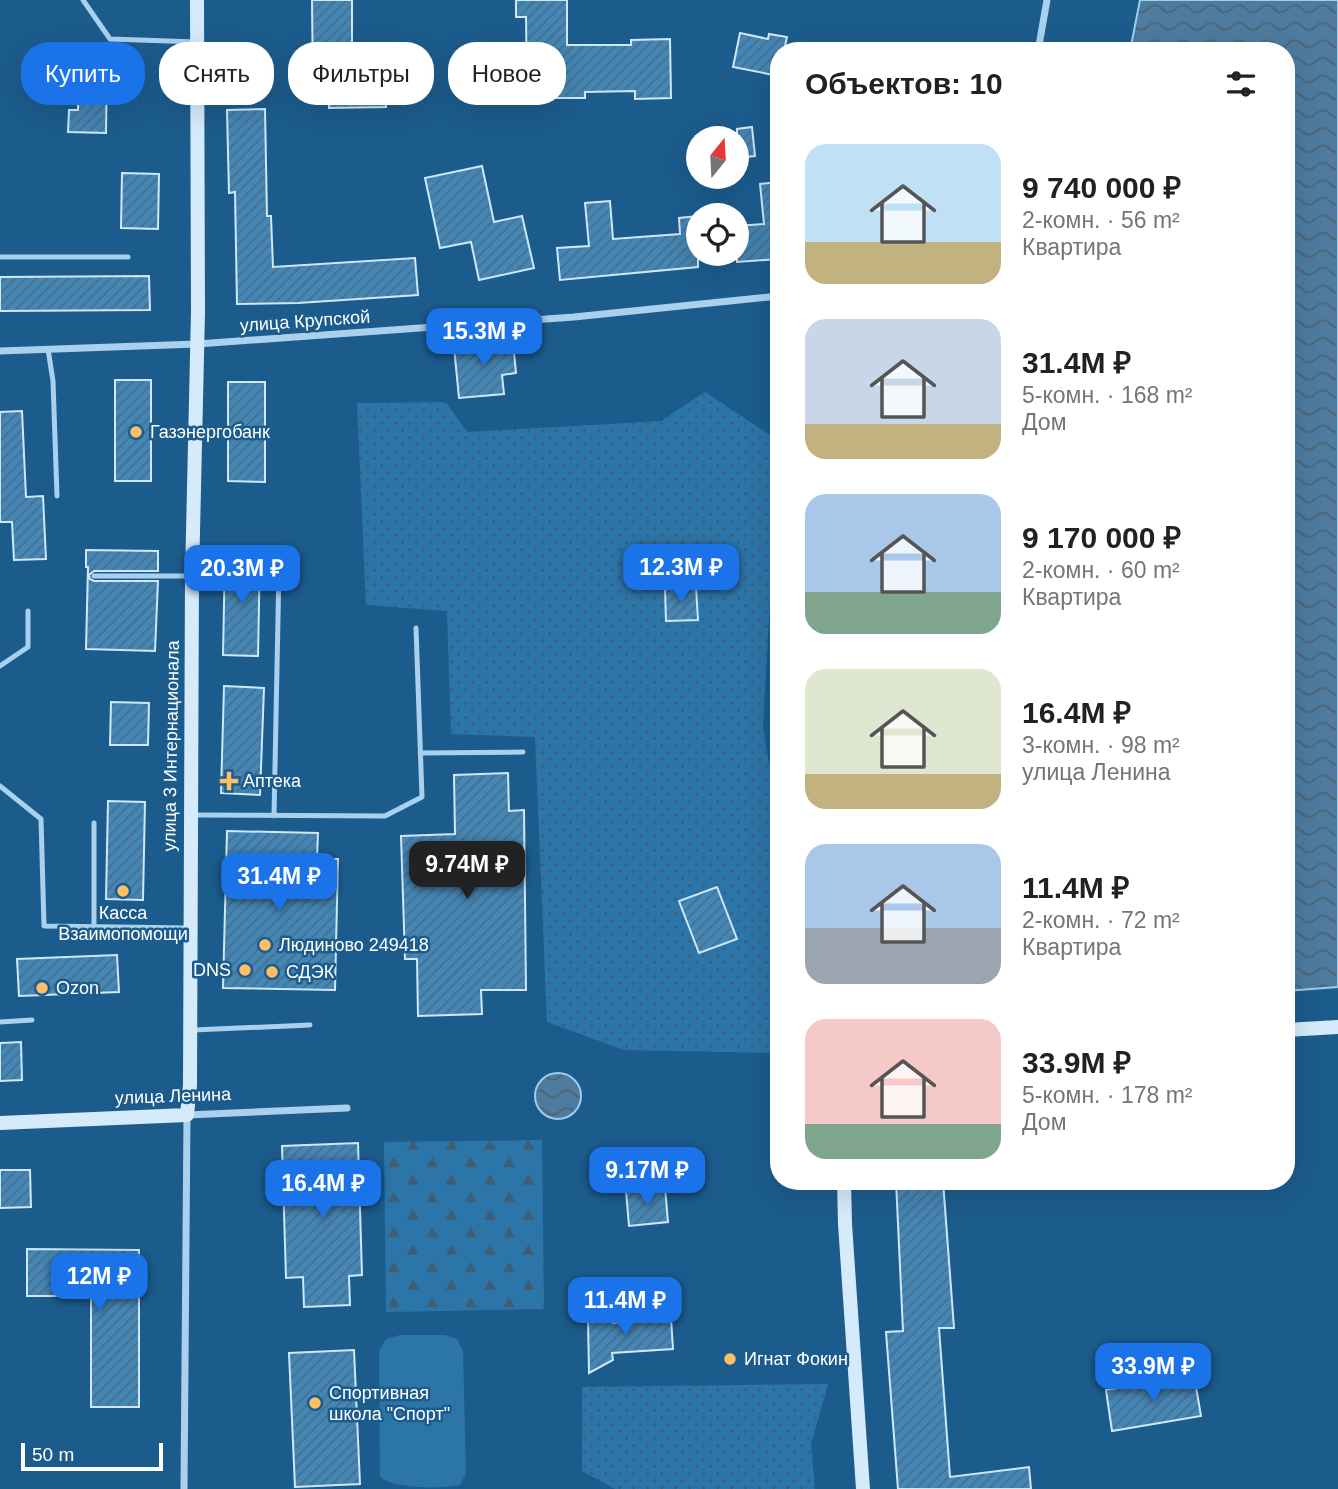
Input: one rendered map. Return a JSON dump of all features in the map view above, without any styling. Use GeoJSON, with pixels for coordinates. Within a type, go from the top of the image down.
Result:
{"type":"FeatureCollection","features":[{"type":"Feature","properties":{"kind":"street","name":"улица 3 Интернационала"},"geometry":{"type":"LineString","coordinates":[[197,0],[197,42]]}},
{"type":"Feature","properties":{"kind":"street"},"geometry":{"type":"LineString","coordinates":[[1040,42],[1047,0]]}},
{"type":"Feature","properties":{"kind":"street","name":"улица 3 Интернационала"},"geometry":{"type":"LineString","coordinates":[[187,1115],[190,1084],[189,928],[197,344],[197,105]]}},
{"type":"Feature","properties":{"kind":"street","name":"улица Крупской"},"geometry":{"type":"LineString","coordinates":[[0,351],[197,344],[574,317],[770,297]]}},
{"type":"Feature","properties":{"kind":"street"},"geometry":{"type":"LineString","coordinates":[[1295,1029],[1338,1027]]}},
{"type":"Feature","properties":{"kind":"street","name":"улица Ленина"},"geometry":{"type":"LineString","coordinates":[[0,1123],[347,1108]]}},
{"type":"Feature","properties":{"kind":"street"},"geometry":{"type":"LineString","coordinates":[[184,1489],[187,1115]]}},
{"type":"Feature","properties":{"kind":"street"},"geometry":{"type":"LineString","coordinates":[[845,1190],[863,1489]]}},
{"type":"Feature","properties":{"kind":"lane"},"geometry":{"type":"LineString","coordinates":[[83,0],[110,39],[197,42]]}},
{"type":"Feature","properties":{"kind":"lane"},"geometry":{"type":"LineString","coordinates":[[0,257],[128,257]]}},
{"type":"Feature","properties":{"kind":"lane"},"geometry":{"type":"LineString","coordinates":[[48,349],[57,496]]}},
{"type":"Feature","properties":{"kind":"lane"},"geometry":{"type":"LineString","coordinates":[[274,816],[279,568]]}},
{"type":"Feature","properties":{"kind":"lane"},"geometry":{"type":"LineString","coordinates":[[94,576],[192,576]]}},
{"type":"Feature","properties":{"kind":"lane"},"geometry":{"type":"LineString","coordinates":[[0,666],[28,647],[28,611]]}},
{"type":"Feature","properties":{"kind":"lane"},"geometry":{"type":"LineString","coordinates":[[191,815],[385,816],[422,797],[416,628]]}},
{"type":"Feature","properties":{"kind":"lane"},"geometry":{"type":"LineString","coordinates":[[420,753],[523,752]]}},
{"type":"Feature","properties":{"kind":"lane"},"geometry":{"type":"LineString","coordinates":[[0,786],[41,820],[44,926],[189,928]]}},
{"type":"Feature","properties":{"kind":"lane"},"geometry":{"type":"LineString","coordinates":[[93,823],[94,927]]}},
{"type":"Feature","properties":{"kind":"lane"},"geometry":{"type":"LineString","coordinates":[[0,1021],[32,1020]]}},
{"type":"Feature","properties":{"kind":"lane"},"geometry":{"type":"LineString","coordinates":[[190,1030],[310,1025]]}},
{"type":"Feature","properties":{"kind":"green space"},"geometry":{"type":"Polygon","coordinates":[[[705,392],[770,435],[770,600],[763,727],[770,769],[770,1053],[624,1050],[547,1022],[535,737],[451,734],[447,611],[366,605],[357,403],[446,402],[467,432],[661,421],[705,392]]]}},
{"type":"Feature","properties":{"kind":"green space"},"geometry":{"type":"Polygon","coordinates":[[[542,1140],[544,1309],[386,1312],[384,1142],[542,1140]]]}},
{"type":"Feature","properties":{"kind":"green space"},"geometry":{"type":"Polygon","coordinates":[[[400,1335],[445,1335],[457,1339],[463,1351],[466,1473],[460,1485],[417,1487],[396,1484],[380,1477],[379,1351],[386,1339],[400,1335]]]}},
{"type":"Feature","properties":{"kind":"green space"},"geometry":{"type":"Polygon","coordinates":[[[828,1384],[811,1444],[815,1489],[615,1489],[582,1471],[582,1387],[828,1384]]]}},
{"type":"Feature","properties":{"kind":"water"},"geometry":{"type":"Polygon","coordinates":[[[1140,0],[1338,0],[1338,987],[1295,990],[1295,42],[1132,42],[1140,0]]]}},
{"type":"Feature","properties":{"kind":"water"},"geometry":{"type":"Polygon","coordinates":[[[558,1073],[574,1080],[581,1096],[574,1112],[558,1119],[542,1112],[535,1096],[542,1080],[558,1073]]]}},
{"type":"Feature","properties":{"kind":"building"},"geometry":{"type":"Polygon","coordinates":[[[312,0],[352,0],[352,42],[312,42],[312,0]]]}},
{"type":"Feature","properties":{"kind":"building"},"geometry":{"type":"Polygon","coordinates":[[[516,0],[567,0],[567,45],[631,45],[631,40],[670,39],[671,98],[635,99],[635,91],[585,92],[585,98],[566,98],[566,42],[526,42],[526,17],[516,17],[516,0]]]}},
{"type":"Feature","properties":{"kind":"building"},"geometry":{"type":"Polygon","coordinates":[[[740,33],[768,39],[769,34],[787,37],[786,42],[770,42],[770,74],[733,67],[740,33]]]}},
{"type":"Feature","properties":{"kind":"building"},"geometry":{"type":"Polygon","coordinates":[[[78,105],[106,105],[106,133],[68,132],[69,110],[78,110],[78,105]]]}},
{"type":"Feature","properties":{"kind":"building"},"geometry":{"type":"Polygon","coordinates":[[[329,105],[386,105],[386,107],[329,108],[329,105]]]}},
{"type":"Feature","properties":{"kind":"building"},"geometry":{"type":"Polygon","coordinates":[[[265,109],[267,216],[271,216],[273,267],[415,258],[418,295],[237,304],[235,192],[229,193],[227,110],[265,109]]]}},
{"type":"Feature","properties":{"kind":"building"},"geometry":{"type":"Polygon","coordinates":[[[749,127],[752,127],[755,156],[749,157],[749,127]]]}},
{"type":"Feature","properties":{"kind":"building"},"geometry":{"type":"Polygon","coordinates":[[[482,166],[494,222],[522,216],[534,268],[479,280],[471,242],[440,248],[425,178],[482,166]]]}},
{"type":"Feature","properties":{"kind":"building"},"geometry":{"type":"Polygon","coordinates":[[[122,173],[159,174],[158,229],[121,228],[122,173]]]}},
{"type":"Feature","properties":{"kind":"building"},"geometry":{"type":"Polygon","coordinates":[[[770,183],[770,260],[749,261],[749,225],[764,224],[760,184],[770,183]]]}},
{"type":"Feature","properties":{"kind":"building"},"geometry":{"type":"Polygon","coordinates":[[[610,201],[613,239],[680,234],[679,218],[686,217],[686,266],[698,267],[560,280],[557,248],[589,246],[585,203],[610,201]]]}},
{"type":"Feature","properties":{"kind":"building"},"geometry":{"type":"Polygon","coordinates":[[[149,276],[150,310],[0,311],[0,277],[149,276]]]}},
{"type":"Feature","properties":{"kind":"building"},"geometry":{"type":"Polygon","coordinates":[[[513,341],[516,373],[502,375],[504,394],[459,398],[454,347],[513,341]]]}},
{"type":"Feature","properties":{"kind":"building"},"geometry":{"type":"Polygon","coordinates":[[[115,380],[151,380],[151,481],[115,481],[115,380]]]}},
{"type":"Feature","properties":{"kind":"building"},"geometry":{"type":"Polygon","coordinates":[[[228,382],[265,382],[265,482],[228,481],[228,382]]]}},
{"type":"Feature","properties":{"kind":"building"},"geometry":{"type":"Polygon","coordinates":[[[22,411],[26,497],[43,496],[46,559],[14,560],[12,522],[0,522],[0,412],[22,411]]]}},
{"type":"Feature","properties":{"kind":"building"},"geometry":{"type":"Polygon","coordinates":[[[86,550],[158,551],[158,571],[94,571],[89,575],[94,581],[158,581],[155,651],[86,649],[86,550]]]}},
{"type":"Feature","properties":{"kind":"building"},"geometry":{"type":"Polygon","coordinates":[[[225,554],[260,554],[258,656],[223,655],[225,554]]]}},
{"type":"Feature","properties":{"kind":"building"},"geometry":{"type":"Polygon","coordinates":[[[696,587],[698,620],[666,621],[665,588],[696,587]]]}},
{"type":"Feature","properties":{"kind":"building"},"geometry":{"type":"Polygon","coordinates":[[[224,686],[264,688],[260,795],[221,793],[224,686]]]}},
{"type":"Feature","properties":{"kind":"building"},"geometry":{"type":"Polygon","coordinates":[[[111,702],[149,703],[148,745],[110,745],[111,702]]]}},
{"type":"Feature","properties":{"kind":"building"},"geometry":{"type":"Polygon","coordinates":[[[508,773],[509,811],[524,810],[526,990],[481,990],[482,1014],[418,1016],[417,959],[405,959],[401,836],[455,834],[454,775],[508,773]]]}},
{"type":"Feature","properties":{"kind":"building"},"geometry":{"type":"Polygon","coordinates":[[[108,801],[145,802],[143,900],[106,899],[108,801]]]}},
{"type":"Feature","properties":{"kind":"building"},"geometry":{"type":"Polygon","coordinates":[[[227,831],[318,833],[317,859],[338,859],[335,990],[223,988],[227,831]]]}},
{"type":"Feature","properties":{"kind":"building"},"geometry":{"type":"Polygon","coordinates":[[[717,887],[737,939],[699,953],[679,901],[717,887]]]}},
{"type":"Feature","properties":{"kind":"building"},"geometry":{"type":"Polygon","coordinates":[[[117,955],[119,992],[19,996],[17,959],[117,955]]]}},
{"type":"Feature","properties":{"kind":"building"},"geometry":{"type":"Polygon","coordinates":[[[21,1042],[22,1080],[0,1081],[0,1043],[21,1042]]]}},
{"type":"Feature","properties":{"kind":"building"},"geometry":{"type":"Polygon","coordinates":[[[358,1143],[362,1275],[349,1276],[350,1305],[304,1307],[303,1277],[286,1278],[282,1146],[358,1143]]]}},
{"type":"Feature","properties":{"kind":"building"},"geometry":{"type":"Polygon","coordinates":[[[0,1170],[30,1170],[31,1207],[0,1208],[0,1170]]]}},
{"type":"Feature","properties":{"kind":"building"},"geometry":{"type":"Polygon","coordinates":[[[665,1187],[668,1222],[629,1226],[626,1191],[665,1187]]]}},
{"type":"Feature","properties":{"kind":"building"},"geometry":{"type":"Polygon","coordinates":[[[896,1190],[944,1190],[954,1328],[939,1328],[950,1477],[1029,1467],[1031,1489],[898,1489],[886,1332],[903,1331],[896,1190]]]}},
{"type":"Feature","properties":{"kind":"building"},"geometry":{"type":"Polygon","coordinates":[[[27,1249],[139,1250],[139,1407],[91,1407],[91,1296],[27,1296],[27,1249]]]}},
{"type":"Feature","properties":{"kind":"building"},"geometry":{"type":"Polygon","coordinates":[[[612,1306],[613,1323],[671,1318],[673,1349],[612,1353],[613,1360],[589,1373],[588,1319],[612,1306]]]}},
{"type":"Feature","properties":{"kind":"building"},"geometry":{"type":"Polygon","coordinates":[[[354,1350],[360,1484],[295,1487],[289,1353],[354,1350]]]}},
{"type":"Feature","properties":{"kind":"building"},"geometry":{"type":"Polygon","coordinates":[[[1194,1375],[1201,1416],[1112,1431],[1106,1390],[1194,1375]]]}},
{"type":"Feature","properties":{"kind":"place","name":"Газэнергобанк"},"geometry":{"type":"Point","coordinates":[136,432]}},
{"type":"Feature","properties":{"kind":"place","name":"Аптека"},"geometry":{"type":"Point","coordinates":[229,781]}},
{"type":"Feature","properties":{"kind":"place","name":"Касса Взаимопомощи"},"geometry":{"type":"Point","coordinates":[123,891]}},
{"type":"Feature","properties":{"kind":"place","name":"Людиново 249418"},"geometry":{"type":"Point","coordinates":[265,945]}},
{"type":"Feature","properties":{"kind":"place","name":"DNS"},"geometry":{"type":"Point","coordinates":[245,970]}},
{"type":"Feature","properties":{"kind":"place","name":"СДЭК"},"geometry":{"type":"Point","coordinates":[272,972]}},
{"type":"Feature","properties":{"kind":"place","name":"Ozon"},"geometry":{"type":"Point","coordinates":[42,988]}},
{"type":"Feature","properties":{"kind":"place","name":"Игнат Фокин"},"geometry":{"type":"Point","coordinates":[730,1359]}},
{"type":"Feature","properties":{"kind":"place","name":"Спортивная школа \"Спорт\""},"geometry":{"type":"Point","coordinates":[315,1403]}}]}
